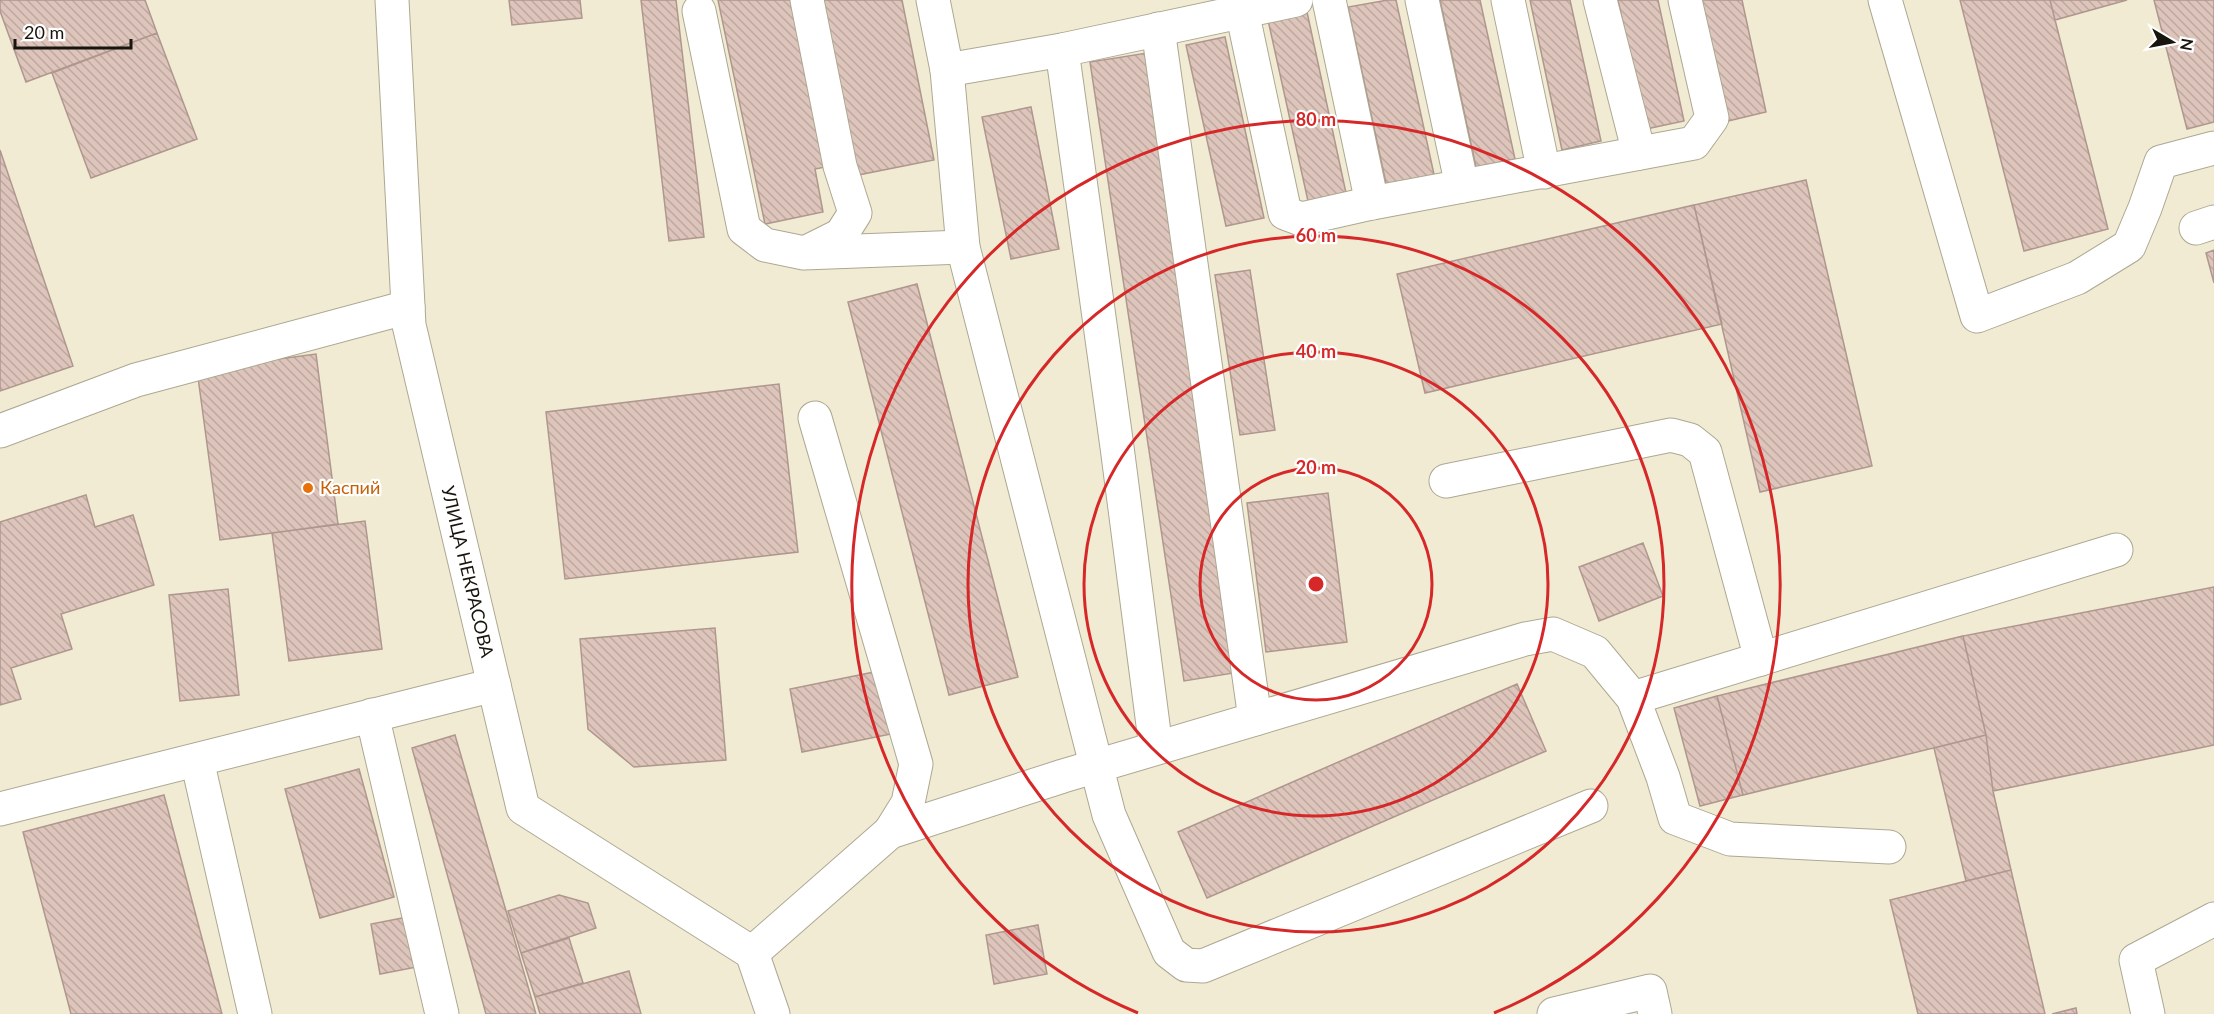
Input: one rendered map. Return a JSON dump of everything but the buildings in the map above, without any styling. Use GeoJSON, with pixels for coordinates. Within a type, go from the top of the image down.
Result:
{"type":"FeatureCollection","features":[{"type":"Feature","properties":{"kind":"street","name":"УЛИЦА НЕКРАСОВА"},"geometry":{"type":"LineString","coordinates":[[392,0],[409,325],[523,808],[752,953]]}},
{"type":"Feature","properties":{"kind":"street"},"geometry":{"type":"LineString","coordinates":[[804,253],[841,235],[855,213],[840,166],[807,0]]}},
{"type":"Feature","properties":{"kind":"street"},"geometry":{"type":"LineString","coordinates":[[933,0],[947,70],[963,247],[1109,815],[1169,952],[1186,965],[1203,966],[1591,806]]}},
{"type":"Feature","properties":{"kind":"street"},"geometry":{"type":"LineString","coordinates":[[947,70],[1062,50],[1296,0]]}},
{"type":"Feature","properties":{"kind":"street"},"geometry":{"type":"LineString","coordinates":[[1329,0],[1372,203]]}},
{"type":"Feature","properties":{"kind":"street"},"geometry":{"type":"LineString","coordinates":[[1422,0],[1462,186]]}},
{"type":"Feature","properties":{"kind":"street"},"geometry":{"type":"LineString","coordinates":[[1508,0],[1544,172]]}},
{"type":"Feature","properties":{"kind":"street"},"geometry":{"type":"LineString","coordinates":[[1600,0],[1639,153]]}},
{"type":"Feature","properties":{"kind":"street"},"geometry":{"type":"LineString","coordinates":[[1242,11],[1285,213],[1301,219],[1372,203],[1694,143],[1712,118],[1685,0]]}},
{"type":"Feature","properties":{"kind":"street"},"geometry":{"type":"LineString","coordinates":[[1885,0],[1977,316],[2078,278],[2129,246],[2161,162],[2214,148]]}},
{"type":"Feature","properties":{"kind":"street"},"geometry":{"type":"LineString","coordinates":[[699,11],[744,229],[765,245],[804,253],[963,247]]}},
{"type":"Feature","properties":{"kind":"street"},"geometry":{"type":"LineString","coordinates":[[1158,30],[1255,719]]}},
{"type":"Feature","properties":{"kind":"street"},"geometry":{"type":"LineString","coordinates":[[1062,50],[1118,447],[1156,748]]}},
{"type":"Feature","properties":{"kind":"street"},"geometry":{"type":"LineString","coordinates":[[0,431],[136,380],[408,307]]}},
{"type":"Feature","properties":{"kind":"street"},"geometry":{"type":"LineString","coordinates":[[773,1014],[752,953],[890,832],[908,803],[916,764],[815,418]]}},
{"type":"Feature","properties":{"kind":"street"},"geometry":{"type":"LineString","coordinates":[[1446,481],[1671,435],[1690,440],[1705,452],[1761,659]]}},
{"type":"Feature","properties":{"kind":"street"},"geometry":{"type":"LineString","coordinates":[[1633,698],[2116,550]]}},
{"type":"Feature","properties":{"kind":"street"},"geometry":{"type":"LineString","coordinates":[[890,832],[1156,748],[1525,639],[1553,634],[1595,652],[1633,698],[1663,777],[1675,818],[1730,839],[1888,847]]}},
{"type":"Feature","properties":{"kind":"street"},"geometry":{"type":"LineString","coordinates":[[0,809],[494,685]]}},
{"type":"Feature","properties":{"kind":"street"},"geometry":{"type":"LineString","coordinates":[[372,716],[442,1014]]}},
{"type":"Feature","properties":{"kind":"street"},"geometry":{"type":"LineString","coordinates":[[197,760],[255,1014]]}},
{"type":"Feature","properties":{"kind":"street"},"geometry":{"type":"LineString","coordinates":[[2148,1014],[2136,960],[2214,919]]}},
{"type":"Feature","properties":{"kind":"street"},"geometry":{"type":"LineString","coordinates":[[1554,1014],[1650,991],[1656,1014]]}},
{"type":"Feature","properties":{"kind":"place","name":"Каспий"},"geometry":{"type":"Point","coordinates":[308,488]}}]}
